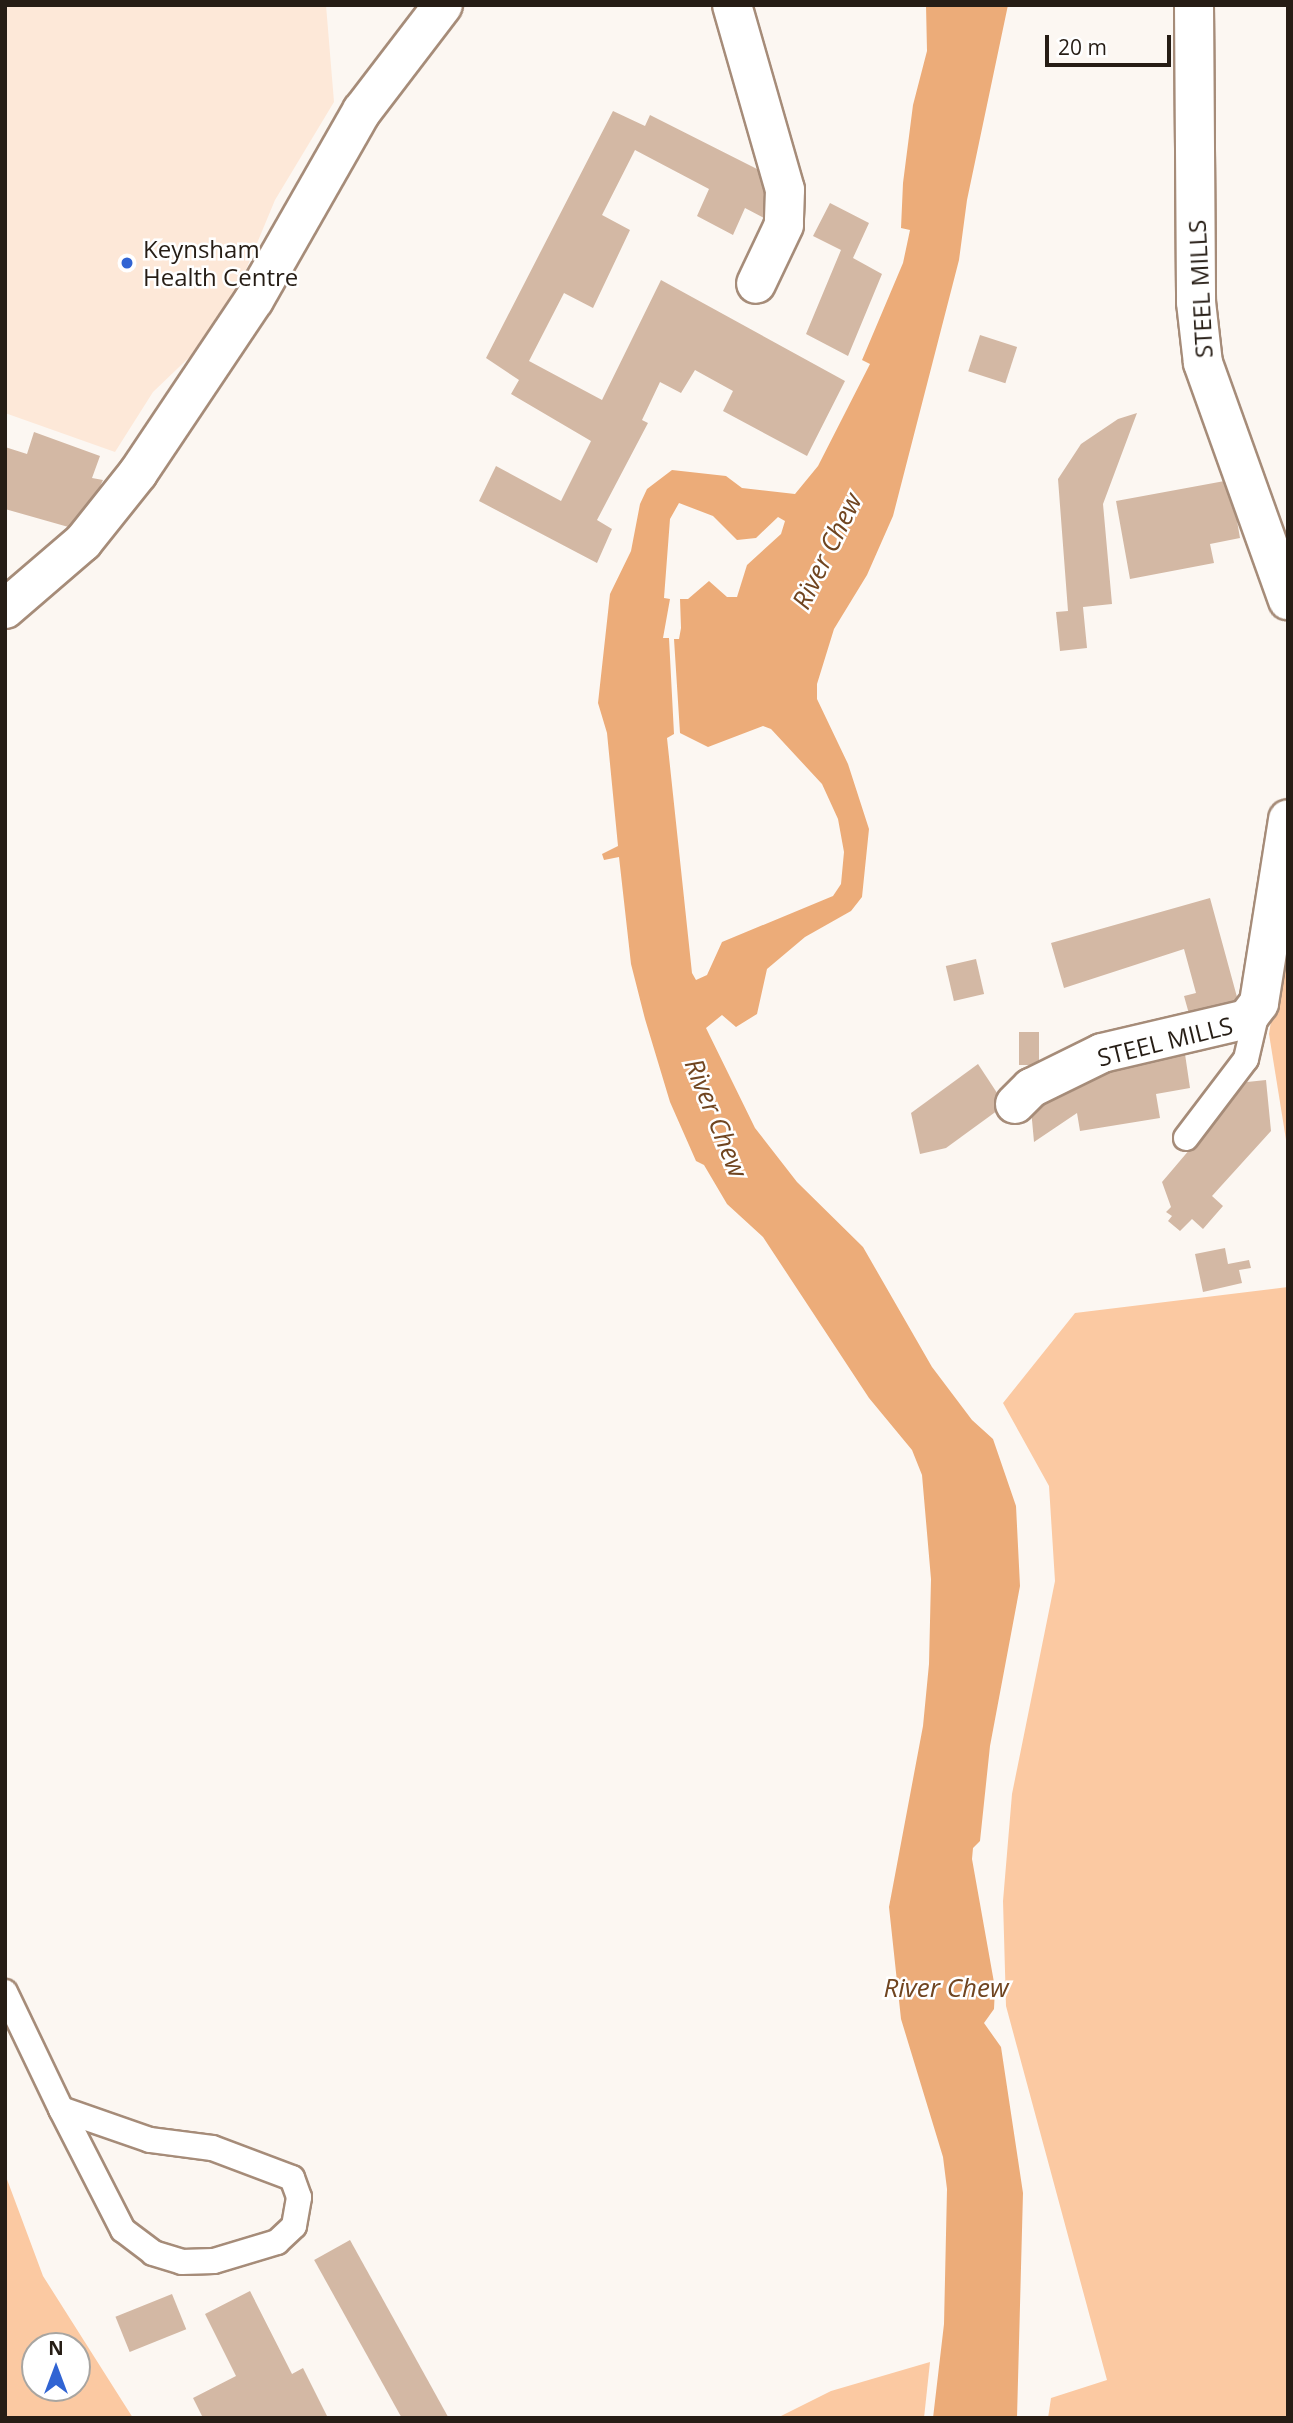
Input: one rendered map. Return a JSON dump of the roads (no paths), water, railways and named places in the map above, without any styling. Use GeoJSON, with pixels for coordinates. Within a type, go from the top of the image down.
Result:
{"type":"FeatureCollection","features":[{"type":"Feature","properties":{"kind":"street"},"geometry":{"type":"LineString","coordinates":[[5,608],[83,542],[138,473],[254,300],[362,111],[443,5]]}},
{"type":"Feature","properties":{"kind":"street"},"geometry":{"type":"LineString","coordinates":[[732,5],[785,190],[784,225],[756,284]]}},
{"type":"Feature","properties":{"kind":"street","name":"STEEL MILLS"},"geometry":{"type":"LineString","coordinates":[[1194,5],[1196,302],[1203,363],[1288,600]]}},
{"type":"Feature","properties":{"kind":"street","name":"STEEL MILLS"},"geometry":{"type":"LineString","coordinates":[[1015,1104],[1031,1088],[1102,1053],[1223,1028],[1247,1019],[1259,1003],[1288,819]]}},
{"type":"Feature","properties":{"kind":"lane"},"geometry":{"type":"LineString","coordinates":[[1186,1138],[1246,1059],[1259,1003]]}},
{"type":"Feature","properties":{"kind":"lane"},"geometry":{"type":"LineString","coordinates":[[5,1992],[61,2109],[123,2230],[153,2253],[182,2262],[214,2261],[277,2242],[294,2226],[299,2197],[292,2178],[212,2148],[150,2140],[61,2109]]}},
{"type":"Feature","properties":{"kind":"water","name":"River Chew"},"geometry":{"type":"Polygon","coordinates":[[[926,5],[1008,5],[967,200],[959,260],[893,516],[867,575],[834,629],[817,684],[817,699],[848,764],[869,829],[862,897],[851,911],[805,937],[767,969],[757,1014],[736,1027],[722,1015],[706,1028],[755,1128],[797,1182],[863,1247],[932,1367],[972,1420],[993,1439],[1016,1506],[1020,1586],[990,1746],[980,1841],[973,1848],[972,1859],[995,1988],[994,2009],[984,2023],[1001,2047],[1023,2193],[1017,2418],[933,2418],[944,2324],[947,2189],[943,2157],[901,2019],[889,1907],[923,1726],[929,1664],[931,1579],[922,1475],[912,1450],[869,1398],[763,1237],[727,1204],[704,1165],[696,1161],[670,1102],[631,964],[619,857],[604,860],[602,854],[618,846],[607,733],[598,703],[610,594],[631,551],[640,504],[647,489],[672,470],[726,476],[742,488],[795,494],[818,466],[870,364],[862,360],[903,263],[910,230],[901,228],[903,183],[913,105],[927,51],[926,5]],[[679,503],[670,519],[664,598],[670,599],[663,638],[669,638],[674,734],[667,738],[692,973],[696,980],[707,975],[722,942],[833,896],[841,884],[844,852],[838,819],[822,784],[771,729],[763,726],[708,747],[680,733],[674,639],[679,639],[681,628],[680,599],[688,599],[709,581],[727,597],[737,597],[747,565],[781,534],[785,521],[778,517],[756,538],[737,540],[713,516],[679,503]]]}},
{"type":"Feature","properties":{"kind":"place","name":"Keynsham Health Centre"},"geometry":{"type":"Point","coordinates":[127,263]}}]}
